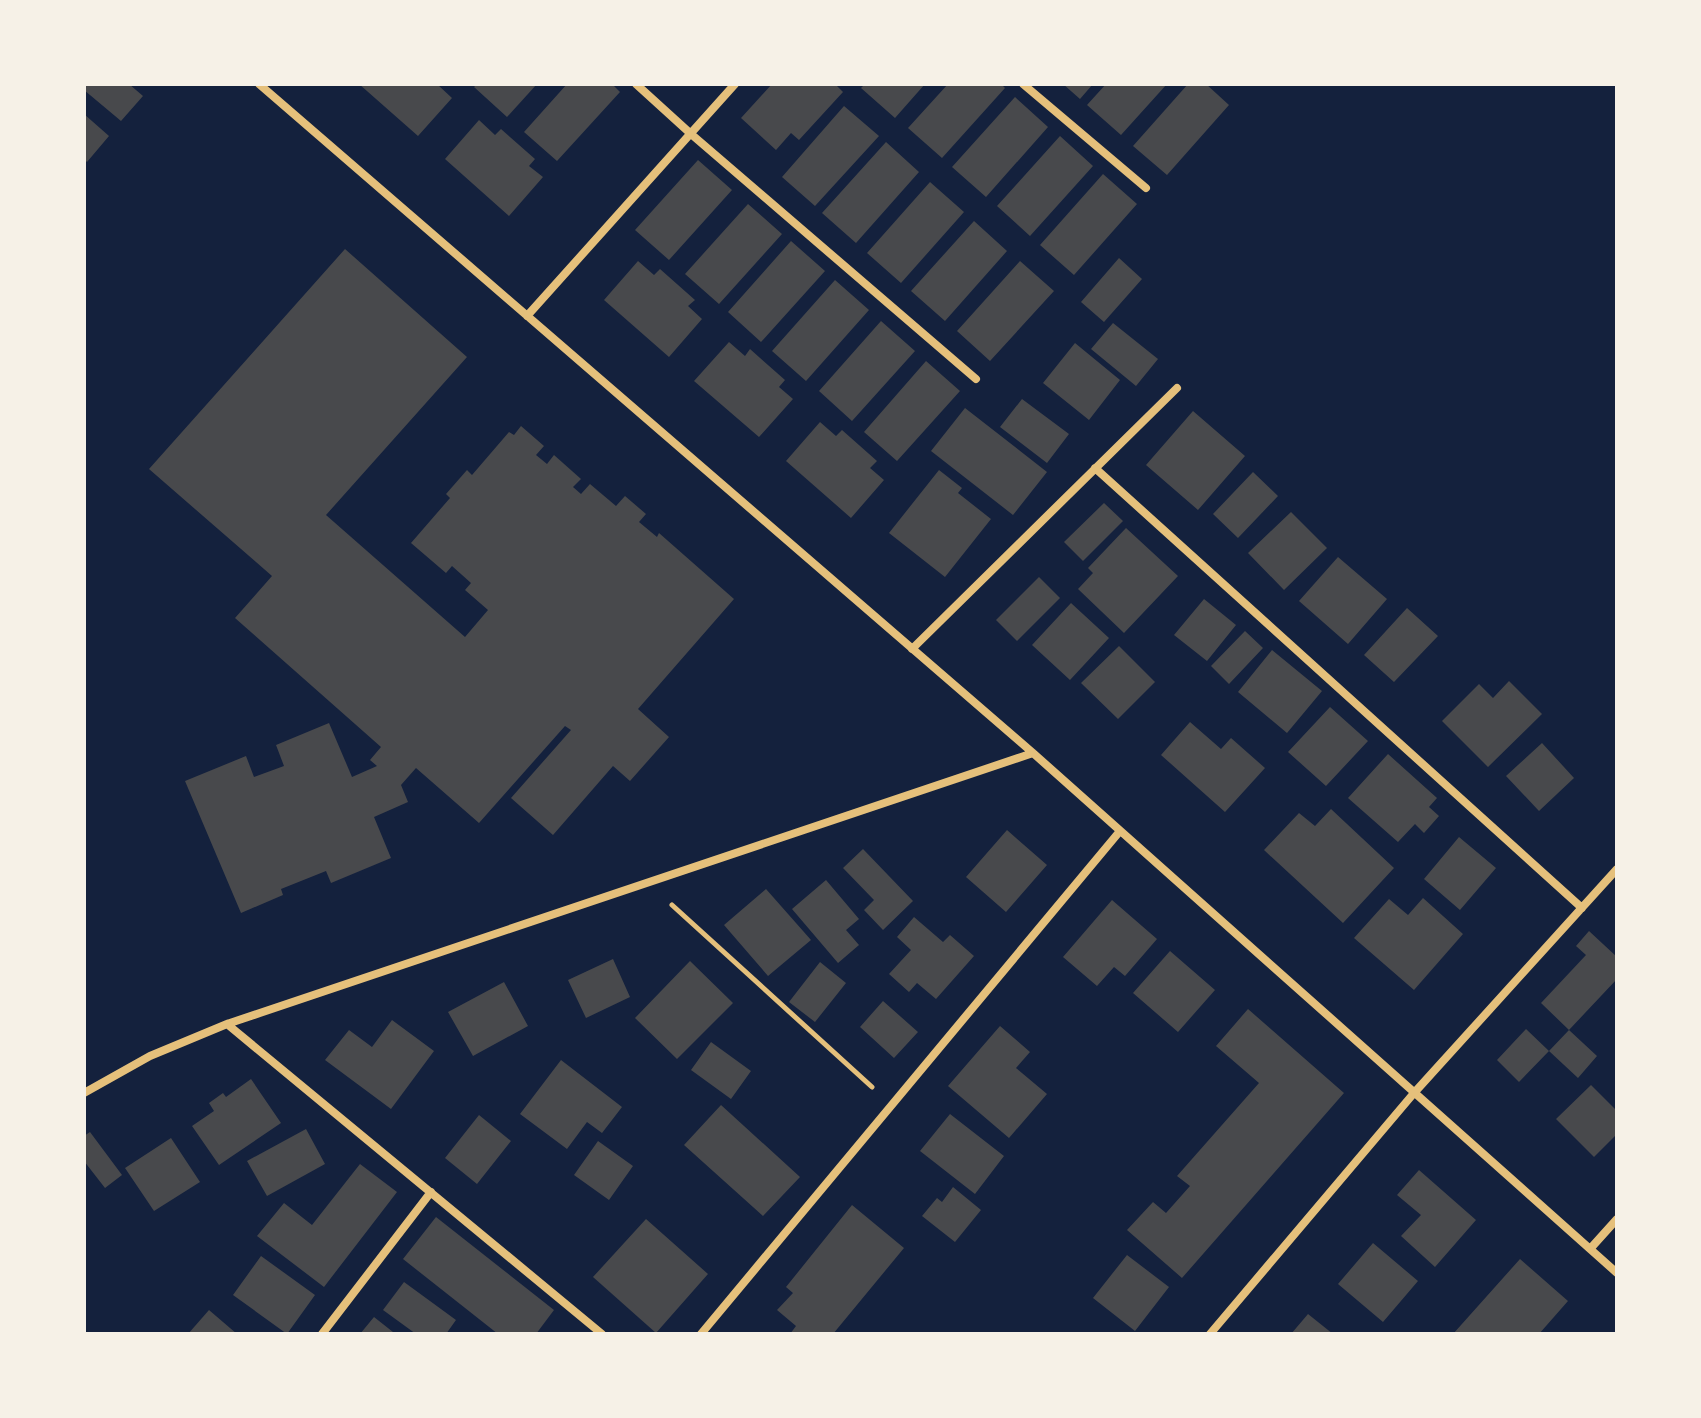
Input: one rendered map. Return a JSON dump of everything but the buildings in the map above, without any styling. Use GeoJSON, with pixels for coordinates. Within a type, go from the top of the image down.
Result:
{"type":"FeatureCollection","features":[{"type":"Feature","properties":{"kind":"street"},"geometry":{"type":"LineString","coordinates":[[259,84],[1033,753],[1617,1273]]}},
{"type":"Feature","properties":{"kind":"street"},"geometry":{"type":"LineString","coordinates":[[636,84],[976,379]]}},
{"type":"Feature","properties":{"kind":"street"},"geometry":{"type":"LineString","coordinates":[[527,316],[735,84]]}},
{"type":"Feature","properties":{"kind":"street"},"geometry":{"type":"LineString","coordinates":[[1023,84],[1146,188]]}},
{"type":"Feature","properties":{"kind":"street"},"geometry":{"type":"LineString","coordinates":[[912,649],[1177,388]]}},
{"type":"Feature","properties":{"kind":"street"},"geometry":{"type":"LineString","coordinates":[[1095,468],[1582,908]]}},
{"type":"Feature","properties":{"kind":"street"},"geometry":{"type":"LineString","coordinates":[[84,1093],[150,1056],[227,1024],[1033,753]]}},
{"type":"Feature","properties":{"kind":"street"},"geometry":{"type":"LineString","coordinates":[[701,1334],[1120,831]]}},
{"type":"Feature","properties":{"kind":"street"},"geometry":{"type":"LineString","coordinates":[[1210,1334],[1414,1093],[1617,869]]}},
{"type":"Feature","properties":{"kind":"street"},"geometry":{"type":"LineString","coordinates":[[227,1024],[602,1334]]}},
{"type":"Feature","properties":{"kind":"street"},"geometry":{"type":"LineString","coordinates":[[322,1334],[431,1192]]}},
{"type":"Feature","properties":{"kind":"street"},"geometry":{"type":"LineString","coordinates":[[1590,1249],[1617,1219]]}},
{"type":"Feature","properties":{"kind":"path"},"geometry":{"type":"LineString","coordinates":[[648,883],[892,1105]]}}]}
